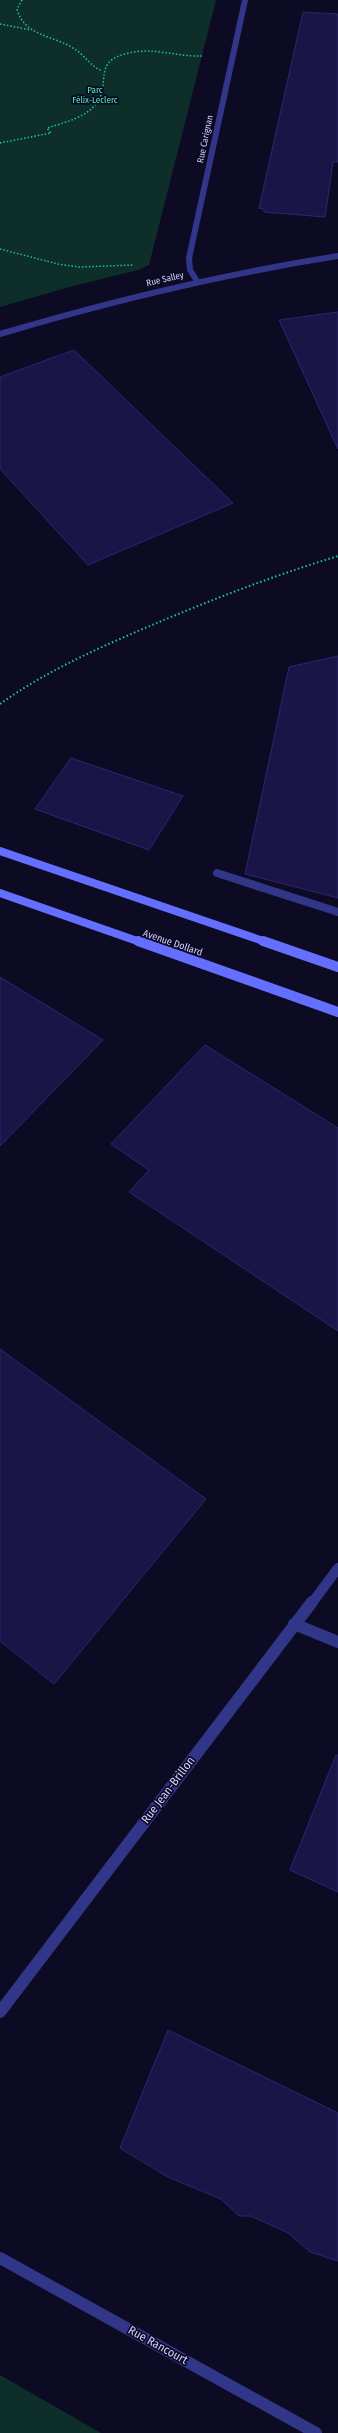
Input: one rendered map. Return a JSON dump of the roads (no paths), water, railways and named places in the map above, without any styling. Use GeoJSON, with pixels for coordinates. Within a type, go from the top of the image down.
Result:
{"type":"FeatureCollection","features":[{"type":"Feature","properties":{"kind":"main road"},"geometry":{"type":"LineString","coordinates":[[0,851],[338,967]]}},
{"type":"Feature","properties":{"kind":"main road","name":"Avenue Dollard"},"geometry":{"type":"LineString","coordinates":[[0,893],[338,1012]]}},
{"type":"Feature","properties":{"kind":"street","name":"Rue Carignan"},"geometry":{"type":"LineString","coordinates":[[197,281],[190,270],[189,258],[245,0]]}},
{"type":"Feature","properties":{"kind":"street","name":"Rue Salley"},"geometry":{"type":"LineString","coordinates":[[0,334],[133,296],[197,281],[338,256]]}},
{"type":"Feature","properties":{"kind":"street"},"geometry":{"type":"LineString","coordinates":[[217,873],[338,912]]}},
{"type":"Feature","properties":{"kind":"street","name":"Rue Jean-Brillon"},"geometry":{"type":"LineString","coordinates":[[0,2012],[338,1568]]}},
{"type":"Feature","properties":{"kind":"street"},"geometry":{"type":"LineString","coordinates":[[294,1624],[338,1642]]}},
{"type":"Feature","properties":{"kind":"street","name":"Rue Rancourt"},"geometry":{"type":"LineString","coordinates":[[0,2258],[315,2433]]}},
{"type":"Feature","properties":{"kind":"park label","name":"Parc Félix-Leclerc"},"geometry":{"type":"Point","coordinates":[95,96]}}]}
